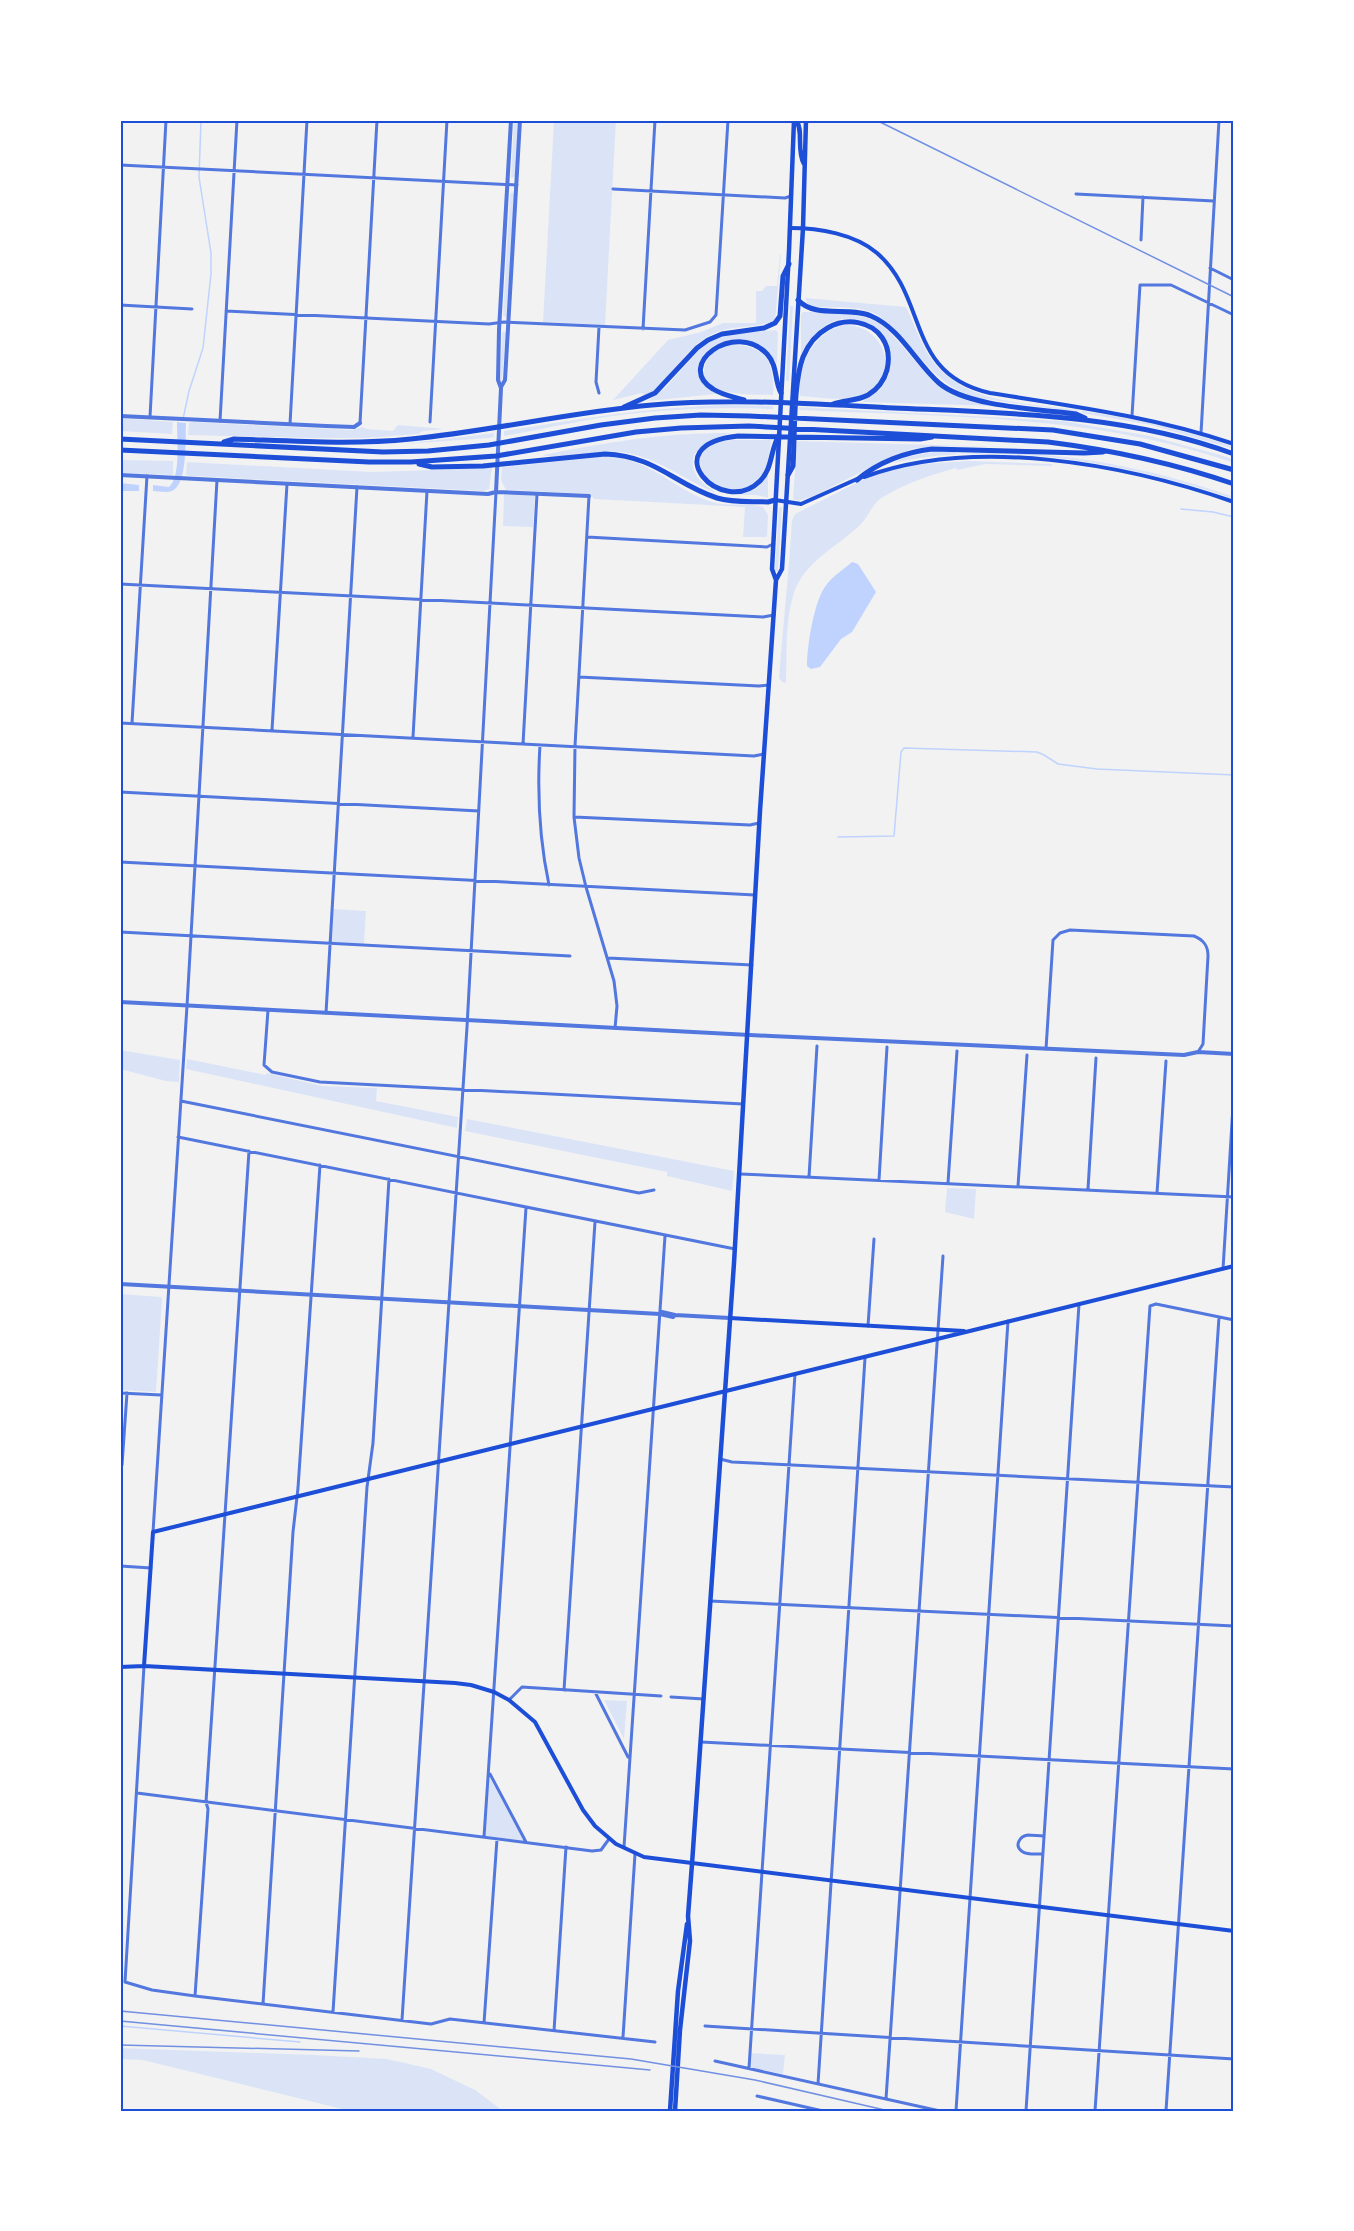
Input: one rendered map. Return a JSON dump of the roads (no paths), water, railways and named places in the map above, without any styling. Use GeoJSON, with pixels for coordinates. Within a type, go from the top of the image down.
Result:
{"type":"FeatureCollection","features":[{"type":"Feature","properties":{"kind":"highway"},"geometry":{"type":"LineString","coordinates":[[621,408],[655,393],[697,348],[708,340],[727,333],[764,328],[775,323],[780,316],[783,276],[789,264]]}},
{"type":"Feature","properties":{"kind":"highway"},"geometry":{"type":"LineString","coordinates":[[798,300],[808,308],[866,313],[880,320],[892,330],[933,377],[958,394],[979,400],[1076,414],[1092,421]]}},
{"type":"Feature","properties":{"kind":"highway"},"geometry":{"type":"LineString","coordinates":[[788,475],[793,466],[796,380],[802,359],[815,338],[827,328],[848,321],[860,323],[872,329],[883,341],[887,354],[887,366],[882,383],[866,396],[828,405]]}},
{"type":"Feature","properties":{"kind":"highway"},"geometry":{"type":"LineString","coordinates":[[748,401],[718,392],[705,382],[701,368],[704,358],[710,351],[722,344],[732,342],[753,345],[762,350],[771,358],[776,368],[780,379],[777,385],[782,393]]}},
{"type":"Feature","properties":{"kind":"highway"},"geometry":{"type":"LineString","coordinates":[[219,444],[234,439],[366,442],[410,439],[493,429],[621,408],[748,401],[1017,413],[1092,421],[1179,437],[1234,454]]}},
{"type":"Feature","properties":{"kind":"highway"},"geometry":{"type":"LineString","coordinates":[[120,439],[383,452],[428,451],[499,444],[600,425],[656,418],[741,416],[1053,430],[1094,435],[1150,447],[1234,470]]}},
{"type":"Feature","properties":{"kind":"highway"},"geometry":{"type":"LineString","coordinates":[[120,450],[411,462],[495,456],[618,434],[681,428],[748,426],[1048,442],[1112,451],[1178,466],[1234,484]]}},
{"type":"Feature","properties":{"kind":"highway"},"geometry":{"type":"LineString","coordinates":[[779,435],[774,444],[775,454],[759,482],[743,490],[717,488],[703,478],[698,471],[700,452],[705,445],[721,437],[738,436],[920,440],[939,436]]}},
{"type":"Feature","properties":{"kind":"highway"},"geometry":{"type":"LineString","coordinates":[[857,480],[865,473],[895,458],[916,451],[932,449],[1084,453],[1112,451]]}},
{"type":"Feature","properties":{"kind":"highway"},"geometry":{"type":"LineString","coordinates":[[411,462],[444,467],[622,454],[651,464],[716,498],[768,502],[776,500]]}},
{"type":"Feature","properties":{"kind":"main road"},"geometry":{"type":"LineString","coordinates":[[795,120],[799,125],[801,158],[806,166]]}},
{"type":"Feature","properties":{"kind":"main road"},"geometry":{"type":"LineString","coordinates":[[780,379],[789,264],[795,120]]}},
{"type":"Feature","properties":{"kind":"main road"},"geometry":{"type":"LineString","coordinates":[[796,380],[806,120]]}},
{"type":"Feature","properties":{"kind":"main road"},"geometry":{"type":"LineString","coordinates":[[790,228],[803,228],[849,237],[870,247],[880,255],[899,282],[932,356],[943,370],[959,382],[978,391],[1132,416],[1201,433],[1234,444]]}},
{"type":"Feature","properties":{"kind":"main road"},"geometry":{"type":"LineString","coordinates":[[779,435],[782,393]]}},
{"type":"Feature","properties":{"kind":"main road"},"geometry":{"type":"LineString","coordinates":[[670,2111],[692,1864],[740,1174],[759,823],[776,580],[772,569],[776,500],[775,454]]}},
{"type":"Feature","properties":{"kind":"main road"},"geometry":{"type":"LineString","coordinates":[[776,500],[801,504],[897,465],[919,461],[980,458],[1033,459],[1133,473],[1234,502]]}},
{"type":"Feature","properties":{"kind":"main road"},"geometry":{"type":"LineString","coordinates":[[776,580],[782,569],[788,475]]}},
{"type":"Feature","properties":{"kind":"main road"},"geometry":{"type":"LineString","coordinates":[[144,1666],[153,1532],[1234,1266]]}},
{"type":"Feature","properties":{"kind":"main road"},"geometry":{"type":"LineString","coordinates":[[730,1318],[968,1331]]}},
{"type":"Feature","properties":{"kind":"main road"},"geometry":{"type":"LineString","coordinates":[[120,1667],[144,1666],[471,1685],[494,1692],[509,1700],[535,1722],[584,1812],[609,1839],[635,1854],[692,1864],[1234,1931]]}},
{"type":"Feature","properties":{"kind":"main road"},"geometry":{"type":"LineString","coordinates":[[675,2111],[677,2030]]}},
{"type":"Feature","properties":{"kind":"street"},"geometry":{"type":"LineString","coordinates":[[150,417],[165,120]]}},
{"type":"Feature","properties":{"kind":"street"},"geometry":{"type":"LineString","coordinates":[[220,421],[237,120]]}},
{"type":"Feature","properties":{"kind":"street"},"geometry":{"type":"LineString","coordinates":[[290,424],[307,120]]}},
{"type":"Feature","properties":{"kind":"street"},"geometry":{"type":"LineString","coordinates":[[120,416],[354,427],[360,423],[377,120]]}},
{"type":"Feature","properties":{"kind":"street"},"geometry":{"type":"LineString","coordinates":[[430,422],[447,120]]}},
{"type":"Feature","properties":{"kind":"street"},"geometry":{"type":"LineString","coordinates":[[501,388],[498,380],[500,322],[511,120]]}},
{"type":"Feature","properties":{"kind":"street"},"geometry":{"type":"LineString","coordinates":[[402,2020],[459,1156],[501,388],[505,380],[520,120]]}},
{"type":"Feature","properties":{"kind":"street"},"geometry":{"type":"LineString","coordinates":[[643,328],[655,120]]}},
{"type":"Feature","properties":{"kind":"street"},"geometry":{"type":"LineString","coordinates":[[226,311],[436,322],[489,324],[509,322],[685,330],[710,322],[716,315],[728,120]]}},
{"type":"Feature","properties":{"kind":"street"},"geometry":{"type":"LineString","coordinates":[[1201,433],[1219,120]]}},
{"type":"Feature","properties":{"kind":"street"},"geometry":{"type":"LineString","coordinates":[[120,165],[517,185]]}},
{"type":"Feature","properties":{"kind":"street"},"geometry":{"type":"LineString","coordinates":[[613,189],[785,198],[791,196]]}},
{"type":"Feature","properties":{"kind":"street"},"geometry":{"type":"LineString","coordinates":[[1076,194],[1214,201]]}},
{"type":"Feature","properties":{"kind":"street"},"geometry":{"type":"LineString","coordinates":[[1142,240],[1143,197]]}},
{"type":"Feature","properties":{"kind":"street"},"geometry":{"type":"LineString","coordinates":[[1210,268],[1234,280]]}},
{"type":"Feature","properties":{"kind":"street"},"geometry":{"type":"LineString","coordinates":[[1132,416],[1140,285],[1171,285],[1234,315]]}},
{"type":"Feature","properties":{"kind":"street"},"geometry":{"type":"LineString","coordinates":[[120,305],[192,309]]}},
{"type":"Feature","properties":{"kind":"street"},"geometry":{"type":"LineString","coordinates":[[599,326],[596,382],[599,393]]}},
{"type":"Feature","properties":{"kind":"street"},"geometry":{"type":"LineString","coordinates":[[120,475],[488,494],[496,492],[589,496],[575,746],[574,816],[579,858],[617,994],[615,1028]]}},
{"type":"Feature","properties":{"kind":"street"},"geometry":{"type":"LineString","coordinates":[[132,723],[147,476]]}},
{"type":"Feature","properties":{"kind":"street"},"geometry":{"type":"LineString","coordinates":[[153,1532],[187,1006],[217,480]]}},
{"type":"Feature","properties":{"kind":"street"},"geometry":{"type":"LineString","coordinates":[[272,730],[287,484]]}},
{"type":"Feature","properties":{"kind":"street"},"geometry":{"type":"LineString","coordinates":[[326,1013],[357,487]]}},
{"type":"Feature","properties":{"kind":"street"},"geometry":{"type":"LineString","coordinates":[[413,737],[427,491]]}},
{"type":"Feature","properties":{"kind":"street"},"geometry":{"type":"LineString","coordinates":[[523,744],[537,494]]}},
{"type":"Feature","properties":{"kind":"street"},"geometry":{"type":"LineString","coordinates":[[587,537],[767,547],[773,544]]}},
{"type":"Feature","properties":{"kind":"street"},"geometry":{"type":"LineString","coordinates":[[120,584],[763,617],[774,615]]}},
{"type":"Feature","properties":{"kind":"street"},"geometry":{"type":"LineString","coordinates":[[579,677],[759,686],[770,684]]}},
{"type":"Feature","properties":{"kind":"street"},"geometry":{"type":"LineString","coordinates":[[120,723],[754,756],[764,754]]}},
{"type":"Feature","properties":{"kind":"street"},"geometry":{"type":"LineString","coordinates":[[540,745],[539,812],[541,840],[549,885]]}},
{"type":"Feature","properties":{"kind":"street"},"geometry":{"type":"LineString","coordinates":[[120,792],[479,811]]}},
{"type":"Feature","properties":{"kind":"street"},"geometry":{"type":"LineString","coordinates":[[574,816],[750,825],[759,823]]}},
{"type":"Feature","properties":{"kind":"street"},"geometry":{"type":"LineString","coordinates":[[120,862],[755,895]]}},
{"type":"Feature","properties":{"kind":"street"},"geometry":{"type":"LineString","coordinates":[[1046,1049],[1052,944],[1057,934],[1070,930],[1194,936],[1205,943],[1208,956],[1203,1044],[1198,1052]]}},
{"type":"Feature","properties":{"kind":"street"},"geometry":{"type":"LineString","coordinates":[[120,932],[570,956]]}},
{"type":"Feature","properties":{"kind":"street"},"geometry":{"type":"LineString","coordinates":[[608,958],[752,965]]}},
{"type":"Feature","properties":{"kind":"street"},"geometry":{"type":"LineString","coordinates":[[120,1002],[1184,1056],[1198,1052],[1234,1054]]}},
{"type":"Feature","properties":{"kind":"street"},"geometry":{"type":"LineString","coordinates":[[268,1010],[264,1065],[272,1072],[320,1082],[744,1104]]}},
{"type":"Feature","properties":{"kind":"street"},"geometry":{"type":"LineString","coordinates":[[809,1177],[817,1046]]}},
{"type":"Feature","properties":{"kind":"street"},"geometry":{"type":"LineString","coordinates":[[879,1180],[887,1047]]}},
{"type":"Feature","properties":{"kind":"street"},"geometry":{"type":"LineString","coordinates":[[948,1183],[957,1051]]}},
{"type":"Feature","properties":{"kind":"street"},"geometry":{"type":"LineString","coordinates":[[1018,1186],[1027,1055]]}},
{"type":"Feature","properties":{"kind":"street"},"geometry":{"type":"LineString","coordinates":[[1088,1190],[1096,1058]]}},
{"type":"Feature","properties":{"kind":"street"},"geometry":{"type":"LineString","coordinates":[[1157,1193],[1166,1061]]}},
{"type":"Feature","properties":{"kind":"street"},"geometry":{"type":"LineString","coordinates":[[1223,1269],[1234,1090]]}},
{"type":"Feature","properties":{"kind":"street"},"geometry":{"type":"LineString","coordinates":[[181,1101],[639,1193],[654,1190]]}},
{"type":"Feature","properties":{"kind":"street"},"geometry":{"type":"LineString","coordinates":[[178,1137],[735,1249]]}},
{"type":"Feature","properties":{"kind":"street"},"geometry":{"type":"LineString","coordinates":[[195,1996],[208,1809],[206,1802],[214,1670],[249,1151]]}},
{"type":"Feature","properties":{"kind":"street"},"geometry":{"type":"LineString","coordinates":[[263,2004],[320,1165]]}},
{"type":"Feature","properties":{"kind":"street"},"geometry":{"type":"LineString","coordinates":[[740,1174],[1234,1197]]}},
{"type":"Feature","properties":{"kind":"street"},"geometry":{"type":"LineString","coordinates":[[333,2012],[389,1179]]}},
{"type":"Feature","properties":{"kind":"street"},"geometry":{"type":"LineString","coordinates":[[484,1837],[526,1208]]}},
{"type":"Feature","properties":{"kind":"street"},"geometry":{"type":"LineString","coordinates":[[564,1690],[595,1222]]}},
{"type":"Feature","properties":{"kind":"street"},"geometry":{"type":"LineString","coordinates":[[624,1849],[666,1236]]}},
{"type":"Feature","properties":{"kind":"street"},"geometry":{"type":"LineString","coordinates":[[868,1326],[874,1239]]}},
{"type":"Feature","properties":{"kind":"street"},"geometry":{"type":"LineString","coordinates":[[886,2099],[943,1256]]}},
{"type":"Feature","properties":{"kind":"street"},"geometry":{"type":"LineString","coordinates":[[120,1284],[590,1311],[660,1314],[662,1312],[675,1315],[730,1318]]}},
{"type":"Feature","properties":{"kind":"street"},"geometry":{"type":"LineString","coordinates":[[1026,2111],[1079,1304]]}},
{"type":"Feature","properties":{"kind":"street"},"geometry":{"type":"LineString","coordinates":[[1095,2111],[1150,1309],[1152,1305],[1234,1320]]}},
{"type":"Feature","properties":{"kind":"street"},"geometry":{"type":"LineString","coordinates":[[1166,2111],[1219,1317]]}},
{"type":"Feature","properties":{"kind":"street"},"geometry":{"type":"LineString","coordinates":[[956,2111],[1008,1321]]}},
{"type":"Feature","properties":{"kind":"street"},"geometry":{"type":"LineString","coordinates":[[818,2084],[865,1358]]}},
{"type":"Feature","properties":{"kind":"street"},"geometry":{"type":"LineString","coordinates":[[749,2068],[795,1374]]}},
{"type":"Feature","properties":{"kind":"street"},"geometry":{"type":"LineString","coordinates":[[120,1393],[161,1395]]}},
{"type":"Feature","properties":{"kind":"street"},"geometry":{"type":"LineString","coordinates":[[122,1465],[127,1393]]}},
{"type":"Feature","properties":{"kind":"street"},"geometry":{"type":"LineString","coordinates":[[720,1459],[732,1462],[1234,1487]]}},
{"type":"Feature","properties":{"kind":"street"},"geometry":{"type":"LineString","coordinates":[[120,1566],[151,1568]]}},
{"type":"Feature","properties":{"kind":"street"},"geometry":{"type":"LineString","coordinates":[[710,1601],[1234,1626]]}},
{"type":"Feature","properties":{"kind":"street"},"geometry":{"type":"LineString","coordinates":[[144,1666],[125,1982],[152,1990],[195,1996],[431,2024],[450,2019],[655,2042]]}},
{"type":"Feature","properties":{"kind":"street"},"geometry":{"type":"LineString","coordinates":[[509,1700],[522,1687],[661,1696]]}},
{"type":"Feature","properties":{"kind":"street"},"geometry":{"type":"LineString","coordinates":[[595,1692],[629,1759]]}},
{"type":"Feature","properties":{"kind":"street"},"geometry":{"type":"LineString","coordinates":[[671,1697],[704,1699]]}},
{"type":"Feature","properties":{"kind":"street"},"geometry":{"type":"LineString","coordinates":[[701,1742],[1234,1768]]}},
{"type":"Feature","properties":{"kind":"street"},"geometry":{"type":"LineString","coordinates":[[489,1773],[526,1842]]}},
{"type":"Feature","properties":{"kind":"street"},"geometry":{"type":"LineString","coordinates":[[137,1793],[598,1851],[609,1839]]}},
{"type":"Feature","properties":{"kind":"street"},"geometry":{"type":"LineString","coordinates":[[1042,1854],[1024,1853],[1020,1850],[1018,1843],[1019,1839],[1027,1835],[1043,1836]]}},
{"type":"Feature","properties":{"kind":"street"},"geometry":{"type":"LineString","coordinates":[[484,2023],[497,1839]]}},
{"type":"Feature","properties":{"kind":"street"},"geometry":{"type":"LineString","coordinates":[[554,2031],[566,1847]]}},
{"type":"Feature","properties":{"kind":"street"},"geometry":{"type":"LineString","coordinates":[[623,2037],[635,1854]]}},
{"type":"Feature","properties":{"kind":"street"},"geometry":{"type":"LineString","coordinates":[[705,2026],[1234,2059]]}},
{"type":"Feature","properties":{"kind":"street"},"geometry":{"type":"LineString","coordinates":[[715,2061],[940,2111]]}},
{"type":"Feature","properties":{"kind":"street"},"geometry":{"type":"LineString","coordinates":[[757,2096],[823,2111]]}},
{"type":"Feature","properties":{"kind":"water"},"geometry":{"type":"Polygon","coordinates":[[[177,422],[186,423],[185,460],[181,480],[172,491],[153,491],[153,485],[169,487],[173,482],[178,457],[177,422]]]}},
{"type":"Feature","properties":{"kind":"water"},"geometry":{"type":"Polygon","coordinates":[[[120,483],[139,485],[139,491],[120,491],[120,483]]]}},
{"type":"Feature","properties":{"kind":"water"},"geometry":{"type":"Polygon","coordinates":[[[852,562],[858,564],[876,592],[852,632],[841,639],[820,667],[811,669],[807,666],[808,647],[818,600],[829,581],[852,562]]]}},
{"type":"Feature","properties":{"kind":"waterway"},"geometry":{"type":"LineString","coordinates":[[183,419],[189,391],[203,348],[211,274],[211,253],[199,177],[201,120]]}},
{"type":"Feature","properties":{"kind":"waterway"},"geometry":{"type":"LineString","coordinates":[[1181,509],[1213,512],[1234,517]]}},
{"type":"Feature","properties":{"kind":"waterway"},"geometry":{"type":"LineString","coordinates":[[838,837],[894,836],[901,752],[904,748],[1037,752],[1058,764],[1097,769],[1234,775]]}},
{"type":"Feature","properties":{"kind":"waterway"},"geometry":{"type":"LineString","coordinates":[[120,2026],[300,2042]]}},
{"type":"Feature","properties":{"kind":"railway"},"geometry":{"type":"LineString","coordinates":[[876,120],[1234,297]]}},
{"type":"Feature","properties":{"kind":"railway"},"geometry":{"type":"LineString","coordinates":[[120,2011],[631,2059],[755,2080],[889,2111]]}},
{"type":"Feature","properties":{"kind":"railway"},"geometry":{"type":"LineString","coordinates":[[120,2021],[650,2070]]}},
{"type":"Feature","properties":{"kind":"railway"},"geometry":{"type":"LineString","coordinates":[[120,2045],[359,2051]]}}]}
